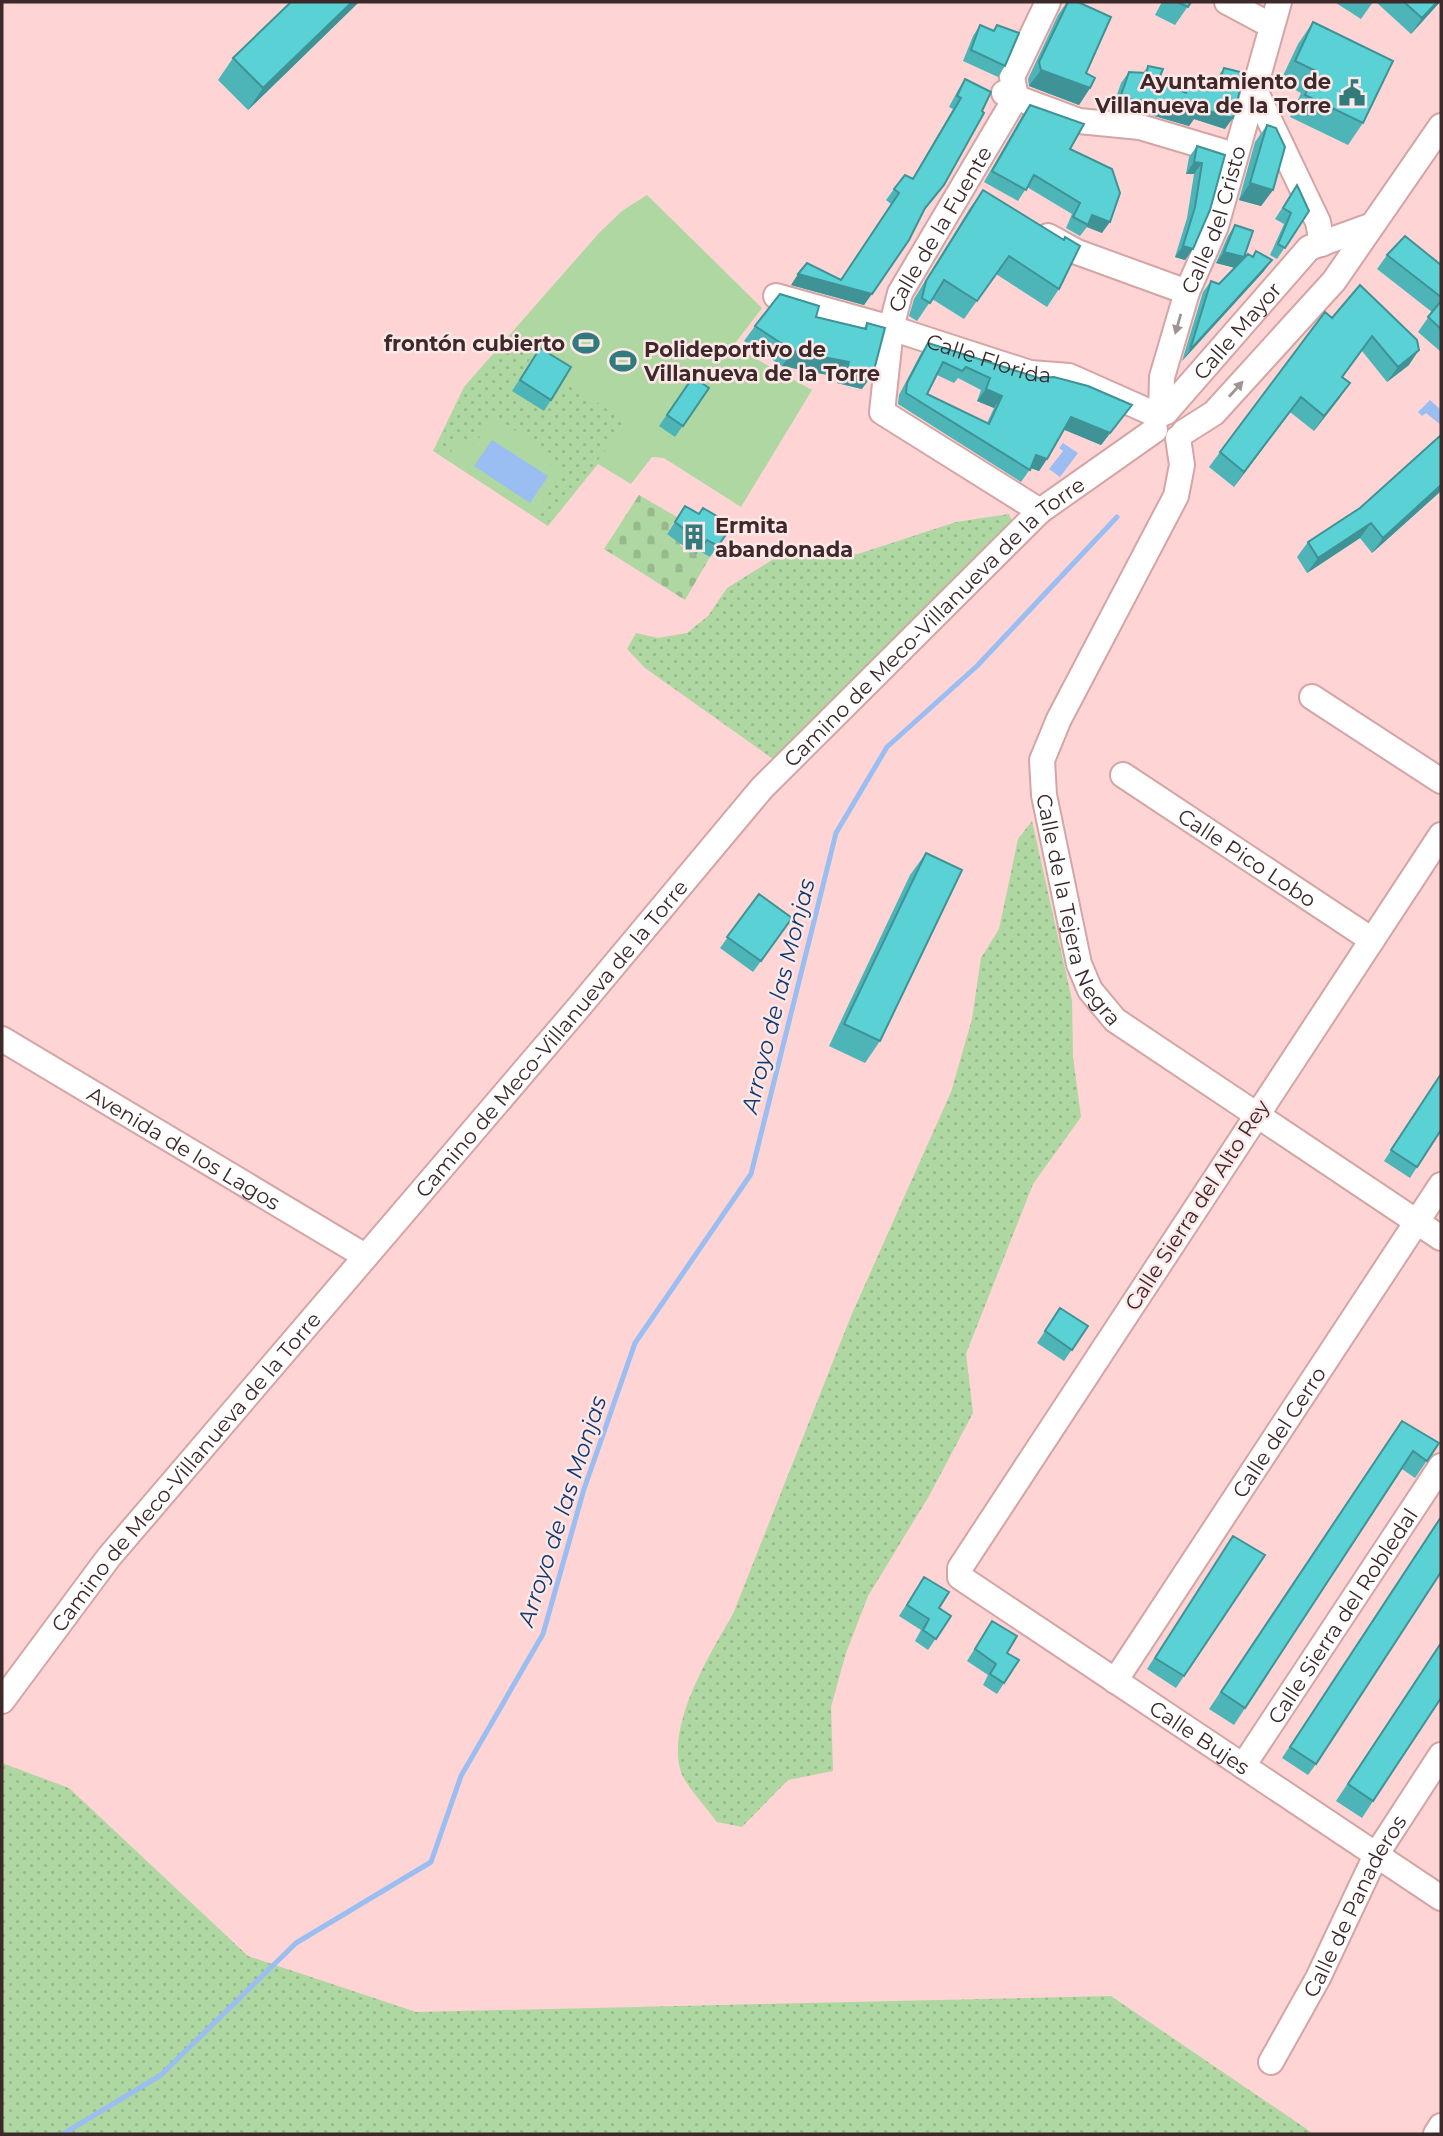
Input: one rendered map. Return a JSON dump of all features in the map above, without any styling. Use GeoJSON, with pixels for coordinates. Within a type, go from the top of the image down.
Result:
{"type":"FeatureCollection","features":[{"type":"Feature","properties":{"kind":"street","name":"Calle de la Fuente"},"geometry":{"type":"LineString","coordinates":[[1040,512],[882,412],[891,328],[900,293],[963,187],[1010,95],[1012,78],[1048,2]]}},
{"type":"Feature","properties":{"kind":"street"},"geometry":{"type":"LineString","coordinates":[[1227,2],[1270,25]]}},
{"type":"Feature","properties":{"kind":"street","name":"Calle del Cristo"},"geometry":{"type":"LineString","coordinates":[[1167,424],[1162,377],[1187,292],[1216,226],[1270,25],[1279,2]]}},
{"type":"Feature","properties":{"kind":"street"},"geometry":{"type":"LineString","coordinates":[[1253,86],[1318,222],[1315,246],[1335,281]]}},
{"type":"Feature","properties":{"kind":"street"},"geometry":{"type":"LineString","coordinates":[[1010,95],[1079,121],[1140,127],[1234,155]]}},
{"type":"Feature","properties":{"kind":"street","name":"Calle Mayor"},"geometry":{"type":"LineString","coordinates":[[1167,424],[1214,413],[1335,281],[1370,226],[1441,126]]}},
{"type":"Feature","properties":{"kind":"street"},"geometry":{"type":"LineString","coordinates":[[963,187],[985,200]]}},
{"type":"Feature","properties":{"kind":"street"},"geometry":{"type":"LineString","coordinates":[[1031,226],[1077,252],[1187,292]]}},
{"type":"Feature","properties":{"kind":"street","name":"Calle Mayor"},"geometry":{"type":"LineString","coordinates":[[1167,424],[1315,246],[1370,226]]}},
{"type":"Feature","properties":{"kind":"street","name":"Calle Florida"},"geometry":{"type":"LineString","coordinates":[[776,296],[891,328],[1030,373],[1069,376],[1167,424]]}},
{"type":"Feature","properties":{"kind":"street","name":"Camino de Meco-Villanueva de la Torre"},"geometry":{"type":"LineString","coordinates":[[2,1701],[26,1664],[109,1557],[579,1007],[762,788],[1040,512],[1167,424]]}},
{"type":"Feature","properties":{"kind":"street","name":"Calle de la Tejera Negra"},"geometry":{"type":"LineString","coordinates":[[1167,424],[1182,465],[1176,495],[1059,719],[1042,760],[1044,795],[1079,964],[1090,990],[1115,1020],[1441,1238]]}},
{"type":"Feature","properties":{"kind":"street"},"geometry":{"type":"LineString","coordinates":[[1312,697],[1441,781]]}},
{"type":"Feature","properties":{"kind":"street","name":"Calle Pico Lobo"},"geometry":{"type":"LineString","coordinates":[[1123,775],[1372,940]]}},
{"type":"Feature","properties":{"kind":"street","name":"Calle Sierra del Alto Rey"},"geometry":{"type":"LineString","coordinates":[[960,1577],[964,1561],[1441,835]]}},
{"type":"Feature","properties":{"kind":"street","name":"Avenida de los Lagos"},"geometry":{"type":"LineString","coordinates":[[2,1039],[365,1256]]}},
{"type":"Feature","properties":{"kind":"street","name":"Calle del Cerro"},"geometry":{"type":"LineString","coordinates":[[1115,1681],[1441,1185]]}},
{"type":"Feature","properties":{"kind":"street","name":"Calle Sierra del Robledal"},"geometry":{"type":"LineString","coordinates":[[1243,1766],[1441,1466]]}},
{"type":"Feature","properties":{"kind":"street","name":"Calle Bujes"},"geometry":{"type":"LineString","coordinates":[[960,1577],[1441,1898]]}},
{"type":"Feature","properties":{"kind":"street","name":"Calle de Panaderos"},"geometry":{"type":"LineString","coordinates":[[1271,2062],[1318,1978],[1376,1854],[1441,1755]]}},
{"type":"Feature","properties":{"kind":"street"},"geometry":{"type":"LineString","coordinates":[[1436,2134],[1441,2126]]}},
{"type":"Feature","properties":{"kind":"green space","name":"Polideportivo de Villanueva de la Torre"},"geometry":{"type":"Polygon","coordinates":[[[647,195],[762,308],[733,346],[812,390],[741,507],[664,458],[652,457],[631,484],[598,464],[548,526],[433,451],[464,387],[599,233],[622,211],[647,195]]]}},
{"type":"Feature","properties":{"kind":"green space"},"geometry":{"type":"Polygon","coordinates":[[[511,341],[535,352],[508,391],[543,413],[569,383],[627,423],[548,523],[535,515],[562,472],[548,463],[552,455],[495,417],[474,444],[462,437],[447,457],[435,449],[467,387],[511,341]]]}},
{"type":"Feature","properties":{"kind":"green space"},"geometry":{"type":"Polygon","coordinates":[[[639,495],[677,517],[667,533],[682,542],[680,545],[696,555],[699,551],[710,557],[685,600],[604,549],[639,495]]]}},
{"type":"Feature","properties":{"kind":"green space"},"geometry":{"type":"Polygon","coordinates":[[[1009,514],[1018,535],[773,759],[645,668],[627,649],[636,633],[658,638],[687,633],[708,616],[727,588],[775,558],[858,554],[956,522],[1009,514]]]}},
{"type":"Feature","properties":{"kind":"green space"},"geometry":{"type":"Polygon","coordinates":[[[1032,821],[1072,1000],[1073,1057],[1081,1117],[1033,1184],[966,1354],[973,1413],[929,1496],[868,1596],[846,1653],[831,1707],[833,1771],[788,1780],[742,1827],[717,1822],[680,1769],[678,1750],[685,1709],[703,1668],[733,1614],[851,1316],[951,1092],[972,1019],[981,958],[999,929],[1018,839],[1032,821]]]}},
{"type":"Feature","properties":{"kind":"green space"},"geometry":{"type":"Polygon","coordinates":[[[2,1763],[69,1788],[248,1956],[416,2012],[1111,1996],[1314,2134],[2,2134],[2,1763]]]}},
{"type":"Feature","properties":{"kind":"water"},"geometry":{"type":"Polygon","coordinates":[[[1430,400],[1441,410],[1441,425],[1426,413],[1422,416],[1418,412],[1430,400]]]}},
{"type":"Feature","properties":{"kind":"water"},"geometry":{"type":"Polygon","coordinates":[[[492,440],[548,476],[530,503],[474,466],[492,440]]]}},
{"type":"Feature","properties":{"kind":"water"},"geometry":{"type":"Polygon","coordinates":[[[1063,443],[1078,453],[1060,477],[1049,469],[1063,451],[1059,448],[1063,443]]]}},
{"type":"Feature","properties":{"kind":"building"},"geometry":{"type":"Polygon","coordinates":[[[291,2],[352,2],[263,88],[233,58],[291,2]]]}},
{"type":"Feature","properties":{"kind":"building"},"geometry":{"type":"Polygon","coordinates":[[[1068,2],[1078,2],[1111,17],[1086,73],[1095,78],[1090,88],[1041,70],[1039,62],[1068,2]]]}},
{"type":"Feature","properties":{"kind":"building"},"geometry":{"type":"Polygon","coordinates":[[[1177,2],[1191,2],[1188,7],[1177,2]]]}},
{"type":"Feature","properties":{"kind":"building"},"geometry":{"type":"Polygon","coordinates":[[[1404,2],[1437,2],[1422,18],[1404,2]]]}},
{"type":"Feature","properties":{"kind":"building"},"geometry":{"type":"Polygon","coordinates":[[[1313,22],[1393,61],[1363,123],[1305,95],[1316,71],[1295,61],[1313,22]]]}},
{"type":"Feature","properties":{"kind":"building"},"geometry":{"type":"Polygon","coordinates":[[[980,25],[994,31],[997,25],[1019,33],[1005,66],[971,50],[980,25]]]}},
{"type":"Feature","properties":{"kind":"building"},"geometry":{"type":"Polygon","coordinates":[[[1148,66],[1163,69],[1158,81],[1186,93],[1190,78],[1218,85],[1224,68],[1244,73],[1233,118],[1199,108],[1197,115],[1152,102],[1120,98],[1129,72],[1147,73],[1148,66]]]}},
{"type":"Feature","properties":{"kind":"building"},"geometry":{"type":"Polygon","coordinates":[[[965,79],[991,92],[982,111],[984,113],[944,185],[925,208],[909,240],[872,294],[798,274],[807,263],[841,280],[899,193],[894,189],[905,175],[913,179],[961,98],[957,96],[965,79]]]}},
{"type":"Feature","properties":{"kind":"building"},"geometry":{"type":"Polygon","coordinates":[[[1030,105],[1084,124],[1070,149],[1112,169],[1120,193],[1110,222],[1092,215],[1088,225],[1073,217],[1080,203],[1034,175],[1026,190],[992,171],[1030,105]]]}},
{"type":"Feature","properties":{"kind":"building"},"geometry":{"type":"Polygon","coordinates":[[[1267,125],[1276,128],[1285,147],[1273,190],[1250,183],[1267,125]]]}},
{"type":"Feature","properties":{"kind":"building"},"geometry":{"type":"Polygon","coordinates":[[[1197,146],[1225,155],[1210,210],[1193,249],[1183,246],[1195,207],[1202,163],[1194,162],[1197,146]]]}},
{"type":"Feature","properties":{"kind":"building"},"geometry":{"type":"Polygon","coordinates":[[[1297,185],[1309,211],[1285,248],[1278,244],[1291,213],[1283,208],[1297,185]]]}},
{"type":"Feature","properties":{"kind":"building"},"geometry":{"type":"Polygon","coordinates":[[[983,190],[1064,240],[1065,237],[1080,246],[1059,289],[1009,256],[977,301],[944,280],[930,303],[922,298],[926,281],[983,190]]]}},
{"type":"Feature","properties":{"kind":"building"},"geometry":{"type":"Polygon","coordinates":[[[1235,225],[1253,231],[1244,257],[1224,252],[1235,225]]]}},
{"type":"Feature","properties":{"kind":"building"},"geometry":{"type":"Polygon","coordinates":[[[1405,236],[1441,265],[1441,297],[1387,255],[1405,236]]]}},
{"type":"Feature","properties":{"kind":"building"},"geometry":{"type":"Polygon","coordinates":[[[1256,251],[1272,260],[1190,350],[1211,281],[1219,284],[1248,254],[1253,257],[1256,251]]]}},
{"type":"Feature","properties":{"kind":"building"},"geometry":{"type":"Polygon","coordinates":[[[1360,285],[1417,340],[1419,350],[1398,367],[1372,336],[1342,377],[1350,383],[1324,416],[1301,397],[1244,472],[1220,452],[1325,312],[1332,318],[1360,285]]]}},
{"type":"Feature","properties":{"kind":"building"},"geometry":{"type":"Polygon","coordinates":[[[780,294],[819,306],[816,317],[866,329],[867,323],[885,328],[873,374],[847,369],[849,362],[793,351],[755,326],[780,294]]]}},
{"type":"Feature","properties":{"kind":"building"},"geometry":{"type":"Polygon","coordinates":[[[1441,301],[1441,329],[1428,317],[1441,301]]]}},
{"type":"Feature","properties":{"kind":"building"},"geometry":{"type":"Polygon","coordinates":[[[928,343],[1039,378],[1054,377],[1088,386],[1132,405],[1110,433],[1071,417],[1047,459],[1036,455],[1030,470],[906,393],[907,383],[928,343]],[[943,362],[927,394],[989,424],[1002,396],[986,389],[990,378],[966,367],[962,371],[943,362]]]}},
{"type":"Feature","properties":{"kind":"building"},"geometry":{"type":"Polygon","coordinates":[[[540,348],[571,367],[551,400],[520,380],[540,348]]]}},
{"type":"Feature","properties":{"kind":"building"},"geometry":{"type":"Polygon","coordinates":[[[693,377],[709,388],[683,426],[667,415],[693,377]]]}},
{"type":"Feature","properties":{"kind":"building"},"geometry":{"type":"Polygon","coordinates":[[[1441,435],[1441,485],[1383,538],[1371,523],[1318,558],[1308,542],[1360,508],[1441,435]]]}},
{"type":"Feature","properties":{"kind":"building"},"geometry":{"type":"Polygon","coordinates":[[[685,506],[699,514],[703,508],[720,518],[718,523],[729,530],[718,546],[707,540],[704,544],[675,522],[685,506]]]}},
{"type":"Feature","properties":{"kind":"building"},"geometry":{"type":"Polygon","coordinates":[[[926,853],[962,870],[880,1041],[844,1024],[926,853]]]}},
{"type":"Feature","properties":{"kind":"building"},"geometry":{"type":"Polygon","coordinates":[[[759,894],[792,918],[761,961],[727,937],[759,894]]]}},
{"type":"Feature","properties":{"kind":"building"},"geometry":{"type":"Polygon","coordinates":[[[1441,1074],[1441,1130],[1417,1167],[1391,1150],[1441,1074]]]}},
{"type":"Feature","properties":{"kind":"building"},"geometry":{"type":"Polygon","coordinates":[[[1060,1308],[1088,1326],[1072,1350],[1045,1331],[1060,1308]]]}},
{"type":"Feature","properties":{"kind":"building"},"geometry":{"type":"Polygon","coordinates":[[[1402,1421],[1439,1443],[1427,1461],[1413,1451],[1245,1708],[1221,1692],[1402,1421]]]}},
{"type":"Feature","properties":{"kind":"building"},"geometry":{"type":"Polygon","coordinates":[[[1441,1517],[1441,1572],[1316,1764],[1290,1747],[1441,1517]]]}},
{"type":"Feature","properties":{"kind":"building"},"geometry":{"type":"Polygon","coordinates":[[[1233,1536],[1265,1555],[1184,1676],[1155,1658],[1233,1536]]]}},
{"type":"Feature","properties":{"kind":"building"},"geometry":{"type":"Polygon","coordinates":[[[924,1577],[949,1592],[939,1608],[951,1616],[936,1639],[923,1630],[929,1619],[907,1605],[924,1577]]]}},
{"type":"Feature","properties":{"kind":"building"},"geometry":{"type":"Polygon","coordinates":[[[992,1621],[1017,1636],[1007,1653],[1019,1660],[1004,1683],[990,1674],[996,1664],[975,1649],[992,1621]]]}},
{"type":"Feature","properties":{"kind":"building"},"geometry":{"type":"Polygon","coordinates":[[[1441,1643],[1441,1698],[1373,1801],[1348,1784],[1441,1643]]]}},
{"type":"Feature","properties":{"kind":"waterway","name":"Arroyo de las Monjas"},"geometry":{"type":"LineString","coordinates":[[63,2134],[161,2075],[296,1943],[431,1862],[461,1776],[543,1634],[584,1489],[635,1343],[751,1174],[836,833],[887,747],[977,666],[1117,517]]}},
{"type":"Feature","properties":{"kind":"place","name":"Ayuntamiento de Villanueva de la Torre"},"geometry":{"type":"Point","coordinates":[1352,93]}},
{"type":"Feature","properties":{"kind":"place","name":"frontón cubierto"},"geometry":{"type":"Point","coordinates":[586,343]}},
{"type":"Feature","properties":{"kind":"place","name":"Polideportivo de Villanueva de la Torre"},"geometry":{"type":"Point","coordinates":[623,361]}},
{"type":"Feature","properties":{"kind":"place","name":"Ermita abandonada"},"geometry":{"type":"Point","coordinates":[694,537]}}]}
